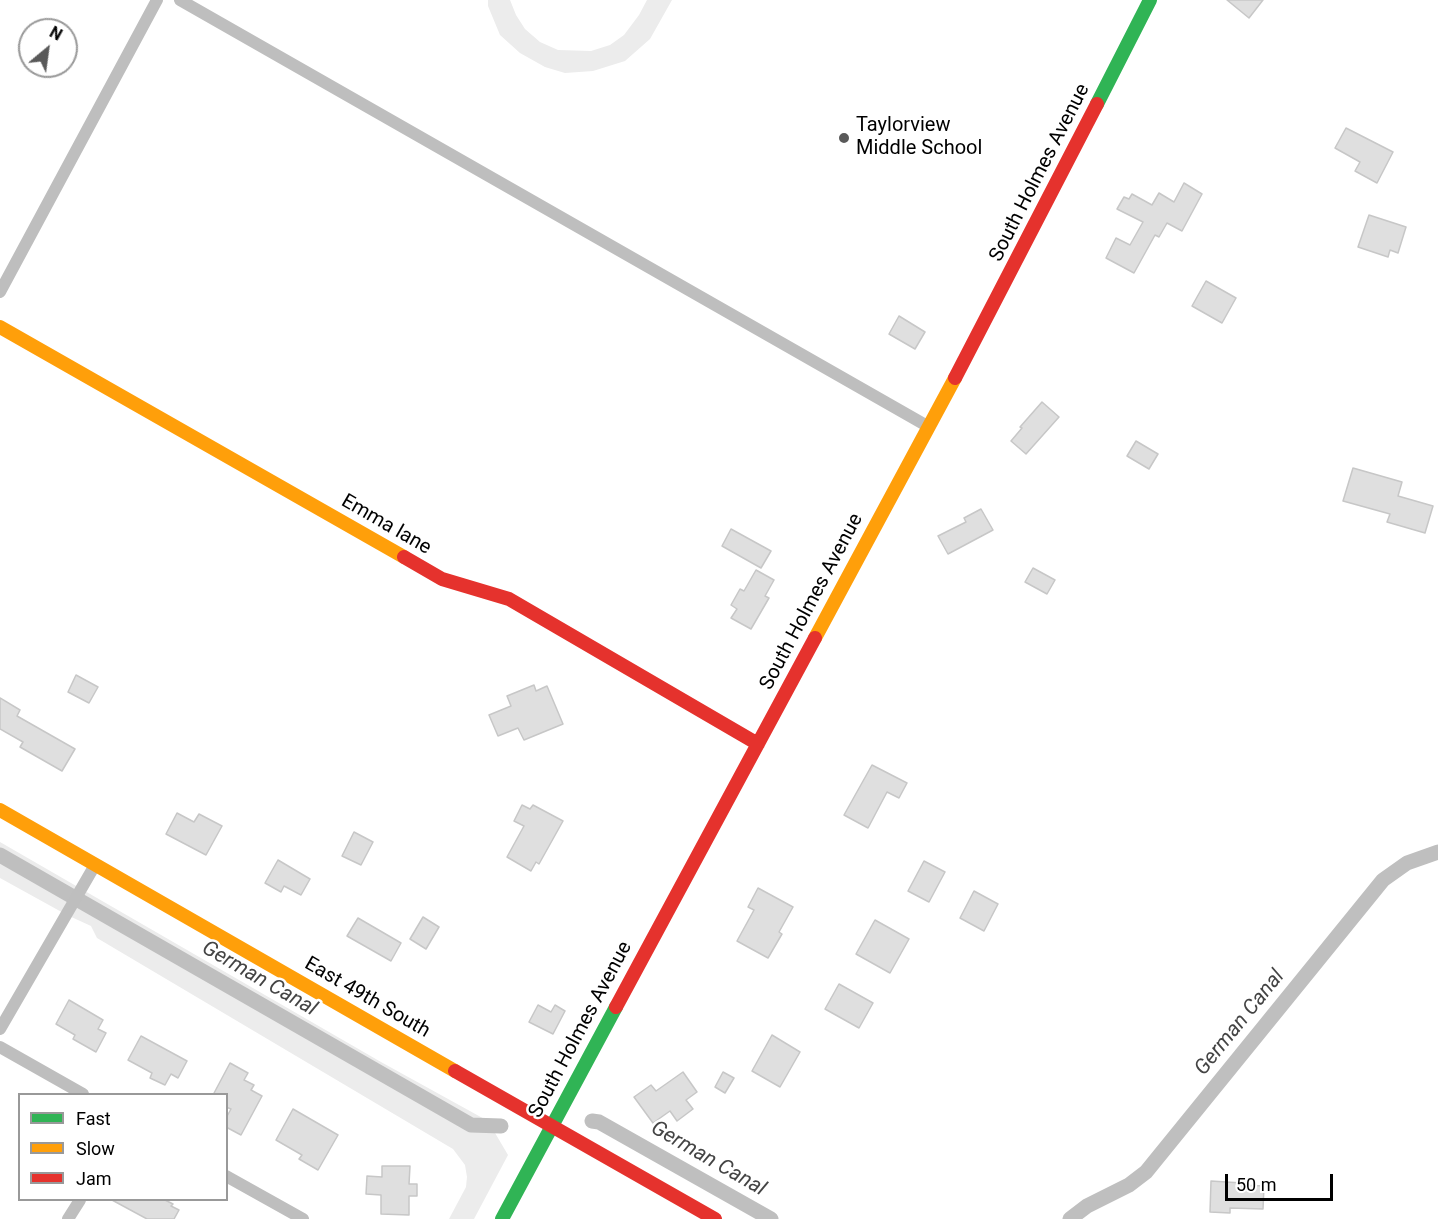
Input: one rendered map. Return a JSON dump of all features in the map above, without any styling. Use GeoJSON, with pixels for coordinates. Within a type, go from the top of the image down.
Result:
{"type":"FeatureCollection","features":[{"type":"Feature","properties":{"kind":"street"},"geometry":{"type":"LineString","coordinates":[[0,292],[157,0]]}},
{"type":"Feature","properties":{"kind":"street"},"geometry":{"type":"LineString","coordinates":[[180,0],[929,427]]}},
{"type":"Feature","properties":{"kind":"street","name":"South Holmes Avenue"},"geometry":{"type":"LineString","coordinates":[[502,1219],[979,334],[1150,0]]}},
{"type":"Feature","properties":{"kind":"street","name":"Emma lane"},"geometry":{"type":"LineString","coordinates":[[0,327],[442,579],[509,599],[758,744]]}},
{"type":"Feature","properties":{"kind":"street","name":"East 49th South"},"geometry":{"type":"LineString","coordinates":[[0,810],[715,1219]]}},
{"type":"Feature","properties":{"kind":"street"},"geometry":{"type":"LineString","coordinates":[[0,1029],[95,865]]}},
{"type":"Feature","properties":{"kind":"street"},"geometry":{"type":"LineString","coordinates":[[0,1047],[80,1093]]}},
{"type":"Feature","properties":{"kind":"street"},"geometry":{"type":"LineString","coordinates":[[228,1177],[303,1219]]}},
{"type":"Feature","properties":{"kind":"street"},"geometry":{"type":"LineString","coordinates":[[69,1219],[79,1201]]}},
{"type":"Feature","properties":{"kind":"shaded area"},"geometry":{"type":"Polygon","coordinates":[[[488,0],[510,0],[525,29],[540,42],[558,50],[591,51],[610,45],[624,35],[647,0],[672,0],[650,39],[625,61],[593,71],[565,73],[545,67],[520,53],[500,35],[488,6],[488,0]]]}},
{"type":"Feature","properties":{"kind":"shaded area"},"geometry":{"type":"Polygon","coordinates":[[[0,842],[381,1062],[488,1121],[508,1155],[474,1219],[449,1219],[466,1187],[467,1177],[465,1165],[453,1149],[97,938],[91,926],[0,878],[0,842]]]}},
{"type":"Feature","properties":{"kind":"building"},"geometry":{"type":"Polygon","coordinates":[[[1227,0],[1263,0],[1249,18],[1227,0]]]}},
{"type":"Feature","properties":{"kind":"building"},"geometry":{"type":"Polygon","coordinates":[[[1346,128],[1393,152],[1377,183],[1355,171],[1360,162],[1335,148],[1346,128]]]}},
{"type":"Feature","properties":{"kind":"building"},"geometry":{"type":"Polygon","coordinates":[[[1184,183],[1202,194],[1182,231],[1167,223],[1159,237],[1155,235],[1134,273],[1106,258],[1116,238],[1130,245],[1143,222],[1117,209],[1124,197],[1129,199],[1132,194],[1152,205],[1159,193],[1174,202],[1184,183]]]}},
{"type":"Feature","properties":{"kind":"building"},"geometry":{"type":"Polygon","coordinates":[[[1369,215],[1406,227],[1398,253],[1390,250],[1388,257],[1358,247],[1369,215]]]}},
{"type":"Feature","properties":{"kind":"building"},"geometry":{"type":"Polygon","coordinates":[[[1206,281],[1236,298],[1222,323],[1192,306],[1206,281]]]}},
{"type":"Feature","properties":{"kind":"building"},"geometry":{"type":"Polygon","coordinates":[[[899,316],[925,332],[915,349],[889,334],[899,316]]]}},
{"type":"Feature","properties":{"kind":"building"},"geometry":{"type":"Polygon","coordinates":[[[1042,402],[1059,417],[1026,454],[1011,441],[1042,402]]]}},
{"type":"Feature","properties":{"kind":"building"},"geometry":{"type":"Polygon","coordinates":[[[1136,441],[1158,454],[1149,469],[1127,456],[1136,441]]]}},
{"type":"Feature","properties":{"kind":"building"},"geometry":{"type":"Polygon","coordinates":[[[1353,468],[1402,482],[1398,496],[1433,506],[1425,533],[1387,522],[1390,514],[1343,501],[1353,468]]]}},
{"type":"Feature","properties":{"kind":"building"},"geometry":{"type":"Polygon","coordinates":[[[981,509],[993,530],[948,554],[938,536],[966,522],[964,518],[981,509]]]}},
{"type":"Feature","properties":{"kind":"building"},"geometry":{"type":"Polygon","coordinates":[[[731,529],[771,551],[761,568],[722,546],[731,529]]]}},
{"type":"Feature","properties":{"kind":"building"},"geometry":{"type":"Polygon","coordinates":[[[1033,568],[1055,580],[1047,594],[1025,582],[1033,568]]]}},
{"type":"Feature","properties":{"kind":"building"},"geometry":{"type":"Polygon","coordinates":[[[756,570],[774,580],[765,596],[769,598],[751,629],[731,618],[737,609],[731,605],[740,589],[744,591],[756,570]]]}},
{"type":"Feature","properties":{"kind":"building"},"geometry":{"type":"Polygon","coordinates":[[[76,675],[98,687],[89,703],[68,692],[76,675]]]}},
{"type":"Feature","properties":{"kind":"building"},"geometry":{"type":"Polygon","coordinates":[[[534,685],[536,691],[547,686],[563,724],[524,740],[518,728],[498,736],[489,715],[511,706],[507,696],[534,685]]]}},
{"type":"Feature","properties":{"kind":"building"},"geometry":{"type":"Polygon","coordinates":[[[0,698],[20,710],[17,716],[75,749],[62,771],[20,747],[23,742],[0,729],[0,698]]]}},
{"type":"Feature","properties":{"kind":"building"},"geometry":{"type":"Polygon","coordinates":[[[872,765],[907,783],[899,798],[887,792],[868,828],[844,815],[872,765]]]}},
{"type":"Feature","properties":{"kind":"building"},"geometry":{"type":"Polygon","coordinates":[[[522,805],[530,809],[533,805],[563,821],[539,864],[536,862],[531,871],[507,857],[524,826],[514,821],[522,805]]]}},
{"type":"Feature","properties":{"kind":"building"},"geometry":{"type":"Polygon","coordinates":[[[177,813],[194,822],[199,814],[222,826],[206,855],[166,834],[177,813]]]}},
{"type":"Feature","properties":{"kind":"building"},"geometry":{"type":"Polygon","coordinates":[[[354,832],[373,842],[361,865],[342,856],[354,832]]]}},
{"type":"Feature","properties":{"kind":"building"},"geometry":{"type":"Polygon","coordinates":[[[278,860],[310,879],[301,895],[284,886],[281,892],[265,883],[278,860]]]}},
{"type":"Feature","properties":{"kind":"building"},"geometry":{"type":"Polygon","coordinates":[[[924,861],[945,872],[929,902],[908,891],[924,861]]]}},
{"type":"Feature","properties":{"kind":"building"},"geometry":{"type":"Polygon","coordinates":[[[758,888],[793,907],[779,932],[782,934],[768,958],[737,941],[754,910],[748,907],[758,888]]]}},
{"type":"Feature","properties":{"kind":"building"},"geometry":{"type":"Polygon","coordinates":[[[974,891],[998,904],[984,931],[960,918],[974,891]]]}},
{"type":"Feature","properties":{"kind":"building"},"geometry":{"type":"Polygon","coordinates":[[[423,917],[439,927],[426,949],[410,939],[423,917]]]}},
{"type":"Feature","properties":{"kind":"building"},"geometry":{"type":"Polygon","coordinates":[[[358,918],[401,943],[391,961],[347,936],[358,918]]]}},
{"type":"Feature","properties":{"kind":"building"},"geometry":{"type":"Polygon","coordinates":[[[875,920],[909,939],[890,973],[856,954],[875,920]]]}},
{"type":"Feature","properties":{"kind":"building"},"geometry":{"type":"Polygon","coordinates":[[[839,984],[873,1003],[859,1028],[825,1009],[839,984]]]}},
{"type":"Feature","properties":{"kind":"building"},"geometry":{"type":"Polygon","coordinates":[[[69,1000],[103,1020],[98,1029],[106,1033],[96,1052],[73,1039],[75,1035],[56,1024],[69,1000]]]}},
{"type":"Feature","properties":{"kind":"building"},"geometry":{"type":"Polygon","coordinates":[[[538,1005],[551,1012],[555,1005],[565,1011],[553,1034],[529,1022],[538,1005]]]}},
{"type":"Feature","properties":{"kind":"building"},"geometry":{"type":"Polygon","coordinates":[[[772,1035],[800,1052],[780,1087],[752,1071],[772,1035]]]}},
{"type":"Feature","properties":{"kind":"building"},"geometry":{"type":"Polygon","coordinates":[[[141,1036],[187,1061],[178,1078],[171,1074],[165,1085],[150,1078],[152,1073],[128,1060],[141,1036]]]}},
{"type":"Feature","properties":{"kind":"building"},"geometry":{"type":"Polygon","coordinates":[[[230,1063],[248,1073],[244,1080],[254,1085],[251,1090],[262,1096],[241,1135],[228,1128],[228,1114],[231,1109],[228,1108],[228,1093],[214,1093],[230,1063]]]}},
{"type":"Feature","properties":{"kind":"building"},"geometry":{"type":"Polygon","coordinates":[[[683,1072],[697,1092],[686,1100],[693,1109],[677,1121],[670,1111],[653,1123],[634,1097],[651,1085],[656,1091],[683,1072]]]}},
{"type":"Feature","properties":{"kind":"building"},"geometry":{"type":"Polygon","coordinates":[[[723,1072],[734,1078],[725,1093],[715,1087],[723,1072]]]}},
{"type":"Feature","properties":{"kind":"building"},"geometry":{"type":"Polygon","coordinates":[[[293,1109],[338,1135],[318,1170],[299,1159],[302,1155],[276,1140],[293,1109]]]}},
{"type":"Feature","properties":{"kind":"building"},"geometry":{"type":"Polygon","coordinates":[[[382,1166],[410,1166],[409,1184],[417,1184],[417,1196],[409,1196],[409,1215],[381,1214],[381,1195],[366,1194],[367,1176],[382,1177],[382,1166]]]}},
{"type":"Feature","properties":{"kind":"building"},"geometry":{"type":"Polygon","coordinates":[[[1211,1181],[1264,1186],[1263,1209],[1230,1208],[1230,1213],[1210,1212],[1211,1181]]]}},
{"type":"Feature","properties":{"kind":"building"},"geometry":{"type":"Polygon","coordinates":[[[114,1201],[167,1201],[179,1210],[174,1219],[147,1219],[114,1201]]]}},
{"type":"Feature","properties":{"kind":"waterway","name":"German Canal"},"geometry":{"type":"LineString","coordinates":[[1070,1219],[1087,1206],[1129,1185],[1146,1172],[1383,880],[1407,863],[1438,852]]}},
{"type":"Feature","properties":{"kind":"waterway","name":"German Canal"},"geometry":{"type":"LineString","coordinates":[[0,855],[471,1125],[501,1126]]}},
{"type":"Feature","properties":{"kind":"waterway","name":"German Canal"},"geometry":{"type":"LineString","coordinates":[[592,1121],[599,1122],[771,1219]]}},
{"type":"Feature","properties":{"kind":"traffic: fast"},"geometry":{"type":"LineString","coordinates":[[1097,104],[1150,0]]}},
{"type":"Feature","properties":{"kind":"traffic: fast"},"geometry":{"type":"LineString","coordinates":[[502,1219],[616,1007]]}},
{"type":"Feature","properties":{"kind":"traffic: slow"},"geometry":{"type":"LineString","coordinates":[[0,327],[404,557]]}},
{"type":"Feature","properties":{"kind":"traffic: slow"},"geometry":{"type":"LineString","coordinates":[[815,638],[955,378]]}},
{"type":"Feature","properties":{"kind":"traffic: slow"},"geometry":{"type":"LineString","coordinates":[[0,810],[455,1071]]}},
{"type":"Feature","properties":{"kind":"traffic: jam"},"geometry":{"type":"LineString","coordinates":[[955,378],[1097,104]]}},
{"type":"Feature","properties":{"kind":"traffic: jam"},"geometry":{"type":"LineString","coordinates":[[404,557],[442,579],[509,599],[758,744]]}},
{"type":"Feature","properties":{"kind":"traffic: jam"},"geometry":{"type":"LineString","coordinates":[[616,1007],[815,638]]}},
{"type":"Feature","properties":{"kind":"traffic: jam"},"geometry":{"type":"LineString","coordinates":[[455,1071],[715,1219]]}},
{"type":"Feature","properties":{"kind":"place","name":"Taylorview Middle School"},"geometry":{"type":"Point","coordinates":[844,138]}}]}
